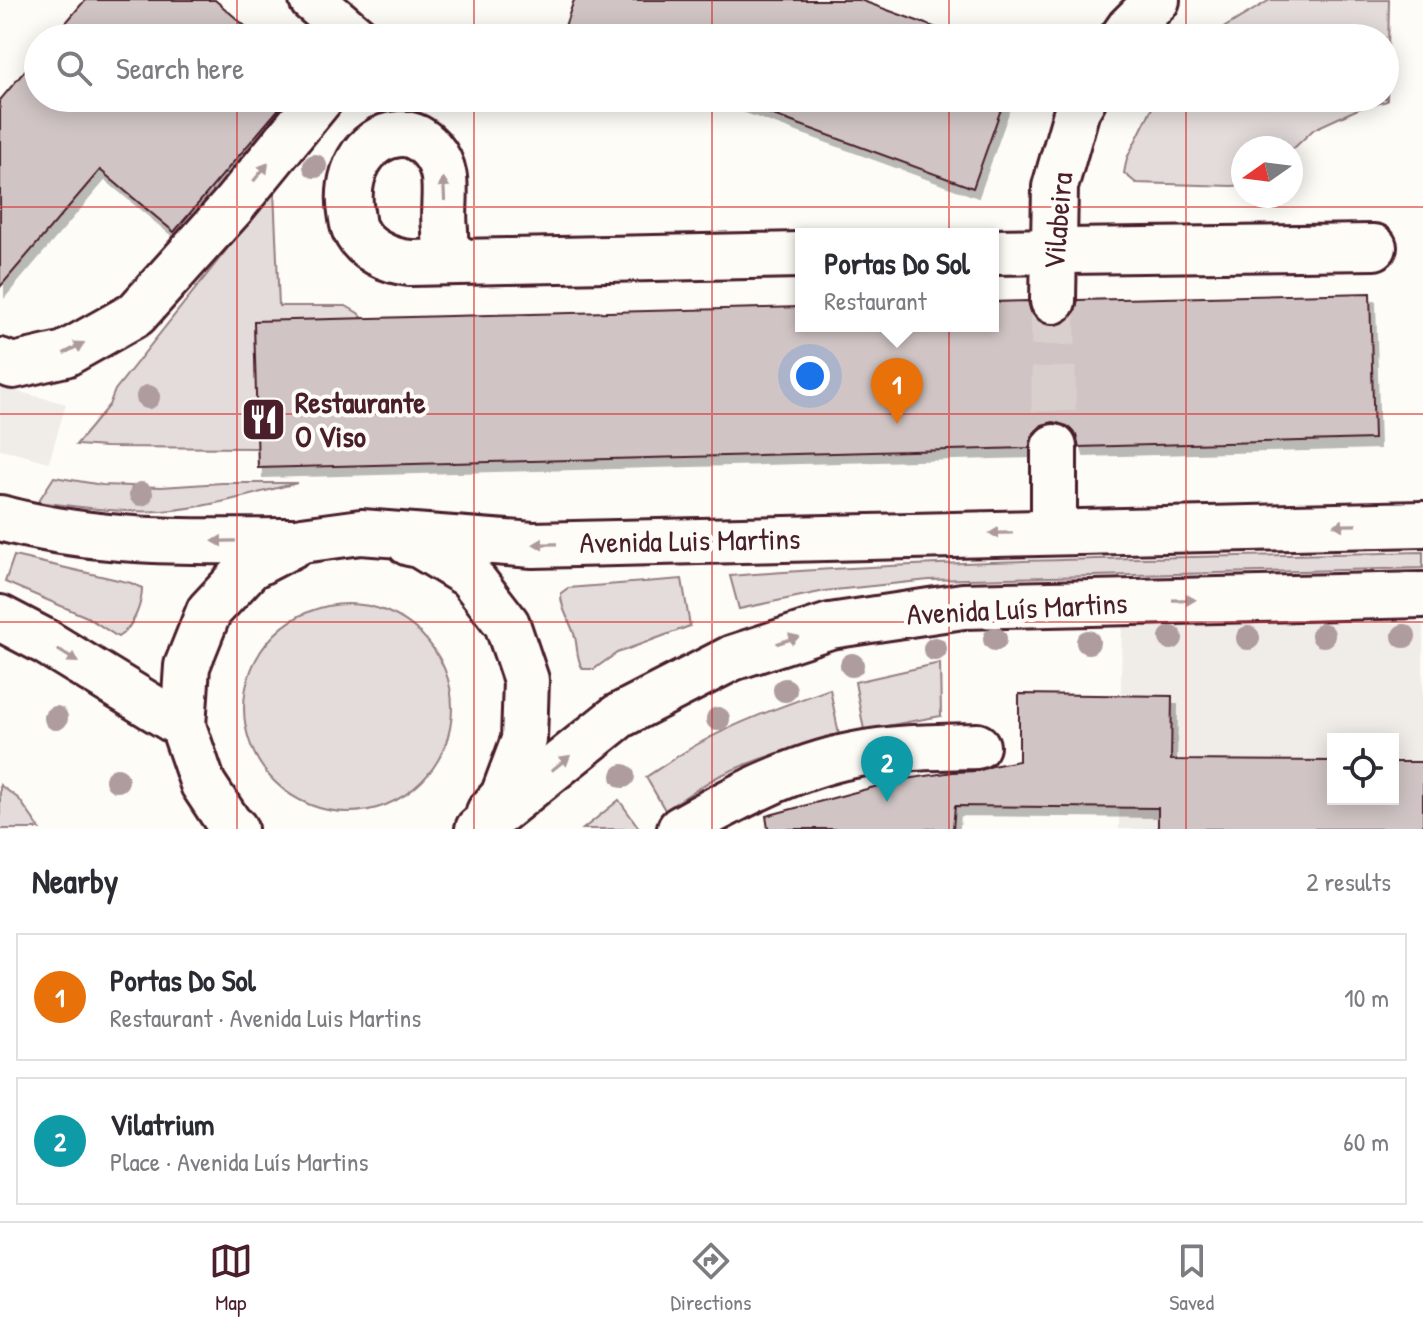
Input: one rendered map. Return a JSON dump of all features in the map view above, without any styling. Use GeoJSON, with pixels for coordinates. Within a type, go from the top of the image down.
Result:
{"type":"FeatureCollection","features":[{"type":"Feature","properties":{"kind":"main road"},"geometry":{"type":"LineString","coordinates":[[312,0],[340,24]]}},
{"type":"Feature","properties":{"kind":"main road"},"geometry":{"type":"LineString","coordinates":[[1133,24],[1157,0]]}},
{"type":"Feature","properties":{"kind":"main road"},"geometry":{"type":"LineString","coordinates":[[0,361],[13,366],[65,354],[136,314],[232,207],[310,112]]}},
{"type":"Feature","properties":{"kind":"main road","name":"Vilabeira"},"geometry":{"type":"LineString","coordinates":[[1053,301],[1055,187],[1076,112]]}},
{"type":"Feature","properties":{"kind":"main road"},"geometry":{"type":"LineString","coordinates":[[999,252],[1374,247]]}},
{"type":"Feature","properties":{"kind":"main road"},"geometry":{"type":"LineString","coordinates":[[461,261],[795,255]]}},
{"type":"Feature","properties":{"kind":"main road"},"geometry":{"type":"LineString","coordinates":[[1054,447],[1054,532]]}},
{"type":"Feature","properties":{"kind":"main road"},"geometry":{"type":"LineString","coordinates":[[0,518],[90,536],[178,542],[302,540],[361,532],[419,545],[470,576],[507,624],[526,680],[524,740],[503,796],[476,829]]}},
{"type":"Feature","properties":{"kind":"main road","name":"Avenida Luis Martins"},"geometry":{"type":"LineString","coordinates":[[361,532],[533,545],[1423,524]]}},
{"type":"Feature","properties":{"kind":"main road"},"geometry":{"type":"LineString","coordinates":[[212,829],[203,784],[183,726],[187,666],[209,611],[250,567],[302,540]]}},
{"type":"Feature","properties":{"kind":"main road","name":"Avenida Luís Martins"},"geometry":{"type":"LineString","coordinates":[[476,829],[619,716],[732,658],[830,626],[963,606],[1423,595]]}},
{"type":"Feature","properties":{"kind":"main road"},"geometry":{"type":"LineString","coordinates":[[0,618],[44,641],[183,726]]}},
{"type":"Feature","properties":{"kind":"main road"},"geometry":{"type":"LineString","coordinates":[[680,829],[757,788],[839,758],[897,748],[977,746]]}},
{"type":"Feature","properties":{"kind":"main road"},"geometry":{"type":"LineString","coordinates":[[203,784],[235,829]]}},
{"type":"Feature","properties":{"kind":"shaded area"},"geometry":{"type":"Polygon","coordinates":[[[1270,0],[1389,0],[1389,24],[1230,24],[1270,0]]]}},
{"type":"Feature","properties":{"kind":"shaded area"},"geometry":{"type":"Polygon","coordinates":[[[1150,112],[1351,112],[1314,129],[1303,140],[1303,136],[1231,136],[1231,186],[1136,183],[1124,173],[1127,158],[1150,112]]]}},
{"type":"Feature","properties":{"kind":"shaded area"},"geometry":{"type":"Polygon","coordinates":[[[274,190],[279,306],[346,306],[364,319],[254,322],[258,448],[76,445],[109,405],[115,390],[274,190]]]}},
{"type":"Feature","properties":{"kind":"shaded area"},"geometry":{"type":"Polygon","coordinates":[[[0,387],[66,404],[49,462],[0,449],[0,387]]]}},
{"type":"Feature","properties":{"kind":"shaded area"},"geometry":{"type":"Polygon","coordinates":[[[54,477],[102,485],[161,487],[297,483],[196,507],[131,511],[38,502],[54,477]]]}},
{"type":"Feature","properties":{"kind":"shaded area"},"geometry":{"type":"Polygon","coordinates":[[[1423,552],[1423,568],[929,580],[825,591],[739,609],[730,576],[990,562],[1423,552]]]}},
{"type":"Feature","properties":{"kind":"shaded area"},"geometry":{"type":"Polygon","coordinates":[[[14,556],[142,588],[136,616],[118,637],[87,617],[5,582],[14,556]]]}},
{"type":"Feature","properties":{"kind":"shaded area"},"geometry":{"type":"Polygon","coordinates":[[[682,579],[690,626],[617,653],[594,669],[583,669],[561,593],[568,588],[682,579]]]}},
{"type":"Feature","properties":{"kind":"shaded area"},"geometry":{"type":"Polygon","coordinates":[[[348,604],[388,612],[422,634],[444,668],[452,708],[444,748],[422,782],[388,804],[348,812],[308,804],[274,782],[252,748],[244,708],[252,668],[274,634],[308,612],[348,604]]]}},
{"type":"Feature","properties":{"kind":"shaded area"},"geometry":{"type":"Polygon","coordinates":[[[1122,621],[1423,623],[1423,829],[1119,829],[1122,621]]]}},
{"type":"Feature","properties":{"kind":"shaded area"},"geometry":{"type":"Polygon","coordinates":[[[940,663],[941,716],[864,730],[855,682],[940,663]]]}},
{"type":"Feature","properties":{"kind":"shaded area"},"geometry":{"type":"Polygon","coordinates":[[[830,689],[839,735],[733,770],[665,810],[646,777],[730,728],[830,689]]]}},
{"type":"Feature","properties":{"kind":"shaded area"},"geometry":{"type":"Polygon","coordinates":[[[0,785],[19,799],[40,829],[0,829],[0,785]]]}},
{"type":"Feature","properties":{"kind":"shaded area"},"geometry":{"type":"Polygon","coordinates":[[[619,800],[638,829],[583,829],[619,800]]]}},
{"type":"Feature","properties":{"kind":"building"},"geometry":{"type":"Polygon","coordinates":[[[85,0],[215,0],[243,24],[65,24],[85,0]]]}},
{"type":"Feature","properties":{"kind":"building"},"geometry":{"type":"Polygon","coordinates":[[[574,0],[860,0],[926,24],[566,24],[574,0]]]}},
{"type":"Feature","properties":{"kind":"building"},"geometry":{"type":"Polygon","coordinates":[[[24,72],[24,112],[276,112],[174,232],[100,170],[0,287],[0,100],[24,72]]]}},
{"type":"Feature","properties":{"kind":"building"},"geometry":{"type":"Polygon","coordinates":[[[765,112],[1000,112],[973,188],[765,112]]]}},
{"type":"Feature","properties":{"kind":"building"},"geometry":{"type":"Polygon","coordinates":[[[1370,293],[1374,439],[1079,447],[1076,435],[1067,426],[1053,422],[1042,425],[1033,434],[1029,448],[258,468],[254,321],[795,307],[795,332],[999,332],[999,302],[1028,301],[1031,312],[1040,322],[1053,326],[1064,323],[1074,314],[1078,300],[1370,293]]]}},
{"type":"Feature","properties":{"kind":"building"},"geometry":{"type":"Polygon","coordinates":[[[1019,694],[1172,696],[1171,760],[1327,761],[1327,805],[1399,805],[1399,762],[1423,762],[1423,829],[1158,829],[1158,808],[955,806],[953,829],[768,829],[766,816],[878,786],[878,783],[978,771],[1019,761],[1019,694]]]}},
{"type":"Feature","properties":{"kind":"tunnel"},"geometry":{"type":"LineString","coordinates":[[1053,301],[1054,447]]}},
{"type":"Feature","properties":{"kind":"place","name":"Restaurante O Viso"},"geometry":{"type":"Point","coordinates":[264,420]}},
{"type":"Feature","properties":{"kind":"place","name":"Portas Do Sol"},"geometry":{"type":"Point","coordinates":[897,424]}},
{"type":"Feature","properties":{"kind":"place","name":"Vilatrium"},"geometry":{"type":"Point","coordinates":[887,802]}}]}
